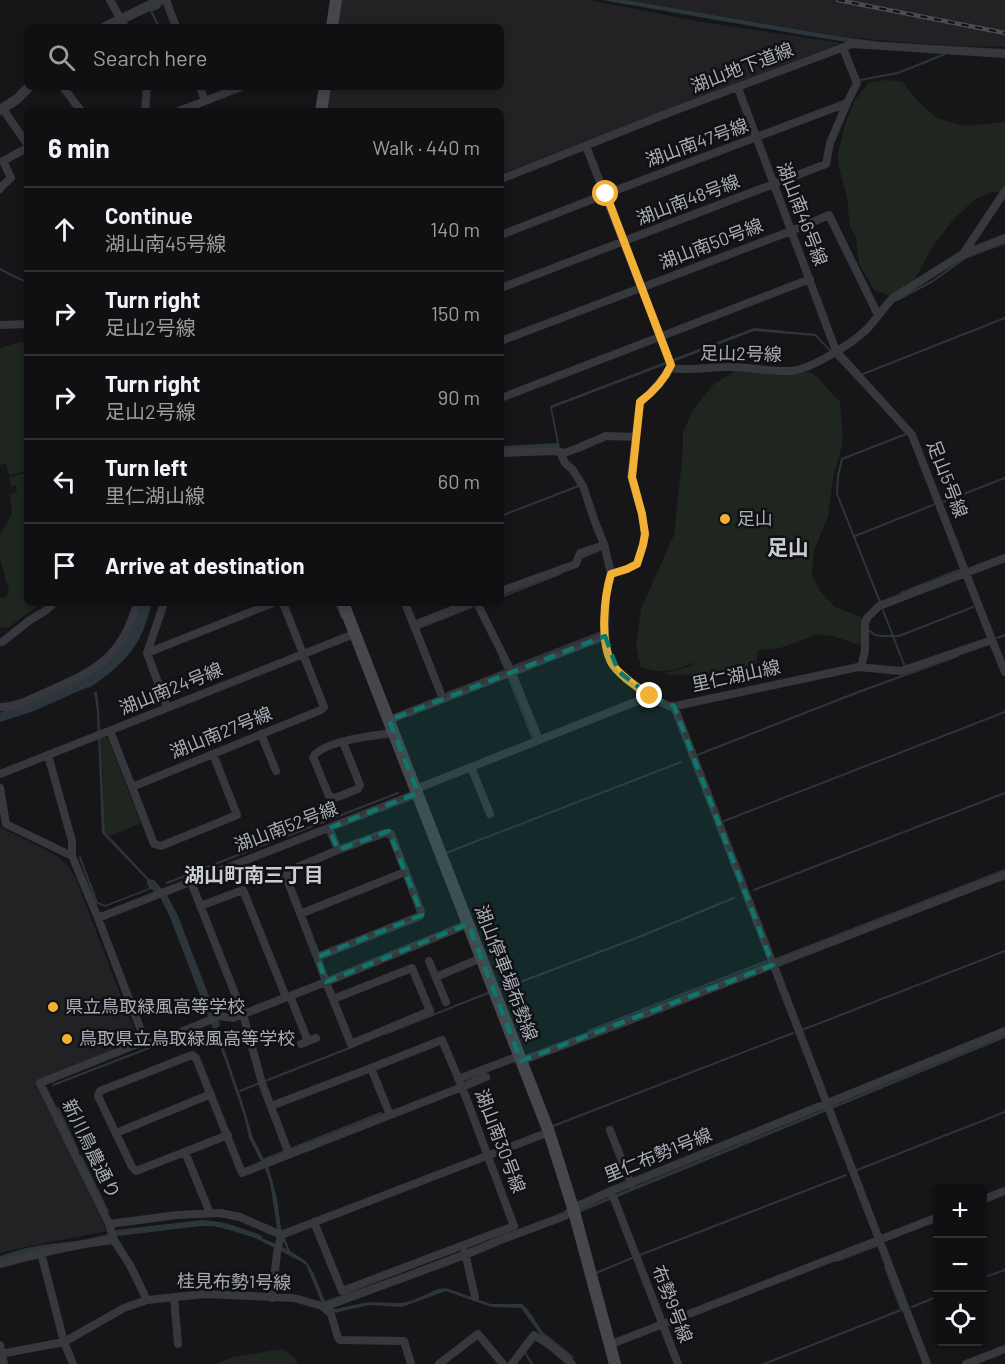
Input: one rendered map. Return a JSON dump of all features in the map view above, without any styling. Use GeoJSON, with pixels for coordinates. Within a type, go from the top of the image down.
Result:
{"type":"FeatureCollection","features":[{"type":"Feature","properties":{"kind":"main road"},"geometry":{"type":"LineString","coordinates":[[332,24],[336,0]]}},
{"type":"Feature","properties":{"kind":"main road"},"geometry":{"type":"LineString","coordinates":[[322,108],[324,90]]}},
{"type":"Feature","properties":{"kind":"main road","name":"湖山停車場布勢線"},"geometry":{"type":"LineString","coordinates":[[344,606],[549,1132],[573,1208],[615,1364]]}},
{"type":"Feature","properties":{"kind":"street"},"geometry":{"type":"LineString","coordinates":[[110,0],[122,22],[161,0],[174,24]]}},
{"type":"Feature","properties":{"kind":"street","name":"湖山地下道線"},"geometry":{"type":"LineString","coordinates":[[504,178],[671,112],[852,45],[1005,54]]}},
{"type":"Feature","properties":{"kind":"street"},"geometry":{"type":"LineString","coordinates":[[843,48],[857,83],[848,103]]}},
{"type":"Feature","properties":{"kind":"street","name":"湖山南46号線"},"geometry":{"type":"LineString","coordinates":[[738,88],[836,351]]}},
{"type":"Feature","properties":{"kind":"street"},"geometry":{"type":"LineString","coordinates":[[24,142],[1,109],[26,90]]}},
{"type":"Feature","properties":{"kind":"street"},"geometry":{"type":"LineString","coordinates":[[65,90],[79,108]]}},
{"type":"Feature","properties":{"kind":"street"},"geometry":{"type":"LineString","coordinates":[[145,108],[147,90]]}},
{"type":"Feature","properties":{"kind":"street"},"geometry":{"type":"LineString","coordinates":[[201,90],[205,101]]}},
{"type":"Feature","properties":{"kind":"street"},"geometry":{"type":"LineString","coordinates":[[187,108],[233,90]]}},
{"type":"Feature","properties":{"kind":"street","name":"湖山南47号線"},"geometry":{"type":"LineString","coordinates":[[504,234],[848,103]]}},
{"type":"Feature","properties":{"kind":"street","name":"湖山南48号線"},"geometry":{"type":"LineString","coordinates":[[504,287],[826,164],[830,143],[848,103]]}},
{"type":"Feature","properties":{"kind":"street"},"geometry":{"type":"LineString","coordinates":[[586,146],[671,365],[651,394],[640,402],[632,477],[642,514],[645,534],[643,545],[637,564],[611,574]]}},
{"type":"Feature","properties":{"kind":"street"},"geometry":{"type":"LineString","coordinates":[[0,198],[2,186],[12,178],[3,161],[24,148]]}},
{"type":"Feature","properties":{"kind":"street","name":"足山2号線"},"geometry":{"type":"LineString","coordinates":[[670,368],[729,367],[791,371],[809,367],[866,330],[893,298],[963,254],[1005,191]]}},
{"type":"Feature","properties":{"kind":"street","name":"湖山南50号線"},"geometry":{"type":"LineString","coordinates":[[504,340],[829,215],[878,315]]}},
{"type":"Feature","properties":{"kind":"street"},"geometry":{"type":"LineString","coordinates":[[963,254],[1005,238]]}},
{"type":"Feature","properties":{"kind":"street"},"geometry":{"type":"LineString","coordinates":[[504,397],[810,279]]}},
{"type":"Feature","properties":{"kind":"street"},"geometry":{"type":"LineString","coordinates":[[0,325],[24,324]]}},
{"type":"Feature","properties":{"kind":"street","name":"足山5号線"},"geometry":{"type":"LineString","coordinates":[[836,351],[912,435],[992,640]]}},
{"type":"Feature","properties":{"kind":"street"},"geometry":{"type":"LineString","coordinates":[[504,453],[554,451],[564,453],[606,436],[636,437]]}},
{"type":"Feature","properties":{"kind":"street"},"geometry":{"type":"LineString","coordinates":[[389,720],[604,636],[606,598],[611,574],[604,545],[583,486],[572,469],[565,463],[560,452]]}},
{"type":"Feature","properties":{"kind":"street"},"geometry":{"type":"LineString","coordinates":[[504,590],[576,564],[580,553],[604,545]]}},
{"type":"Feature","properties":{"kind":"street"},"geometry":{"type":"LineString","coordinates":[[861,666],[865,651],[865,623],[879,606],[1005,558]]}},
{"type":"Feature","properties":{"kind":"street"},"geometry":{"type":"LineString","coordinates":[[1,643],[50,606]]}},
{"type":"Feature","properties":{"kind":"street"},"geometry":{"type":"LineString","coordinates":[[0,707],[38,696],[72,681],[104,662],[121,643],[136,606]]}},
{"type":"Feature","properties":{"kind":"street"},"geometry":{"type":"LineString","coordinates":[[163,606],[147,653],[167,708]]}},
{"type":"Feature","properties":{"kind":"street"},"geometry":{"type":"LineString","coordinates":[[147,653],[265,606]]}},
{"type":"Feature","properties":{"kind":"street"},"geometry":{"type":"LineString","coordinates":[[284,606],[304,654]]}},
{"type":"Feature","properties":{"kind":"street"},"geometry":{"type":"LineString","coordinates":[[406,606],[442,699]]}},
{"type":"Feature","properties":{"kind":"street"},"geometry":{"type":"LineString","coordinates":[[414,625],[462,606]]}},
{"type":"Feature","properties":{"kind":"street"},"geometry":{"type":"LineString","coordinates":[[478,606],[512,673],[539,740]]}},
{"type":"Feature","properties":{"kind":"street","name":"湖山南24号線"},"geometry":{"type":"LineString","coordinates":[[0,774],[354,634]]}},
{"type":"Feature","properties":{"kind":"street","name":"里仁湖山線"},"geometry":{"type":"LineString","coordinates":[[604,636],[610,662],[627,679],[667,706],[861,666],[901,671],[992,640]]}},
{"type":"Feature","properties":{"kind":"street"},"geometry":{"type":"LineString","coordinates":[[992,640],[1005,672]]}},
{"type":"Feature","properties":{"kind":"street","name":"湖山南27号線"},"geometry":{"type":"LineString","coordinates":[[132,787],[321,711],[324,707],[304,654]]}},
{"type":"Feature","properties":{"kind":"street","name":"湖山南52号線"},"geometry":{"type":"LineString","coordinates":[[98,918],[329,828],[471,767],[650,696]]}},
{"type":"Feature","properties":{"kind":"street"},"geometry":{"type":"LineString","coordinates":[[674,706],[927,1364]]}},
{"type":"Feature","properties":{"kind":"street"},"geometry":{"type":"LineString","coordinates":[[110,731],[154,844],[161,846],[237,815],[213,754]]}},
{"type":"Feature","properties":{"kind":"street"},"geometry":{"type":"LineString","coordinates":[[343,742],[360,785],[357,789],[335,798],[329,796],[313,757],[316,752],[343,742],[394,733]]}},
{"type":"Feature","properties":{"kind":"street"},"geometry":{"type":"LineString","coordinates":[[261,734],[276,771]]}},
{"type":"Feature","properties":{"kind":"street"},"geometry":{"type":"LineString","coordinates":[[48,755],[72,841],[72,856],[145,1041],[151,1044],[220,1016],[233,1018],[468,924]]}},
{"type":"Feature","properties":{"kind":"street"},"geometry":{"type":"LineString","coordinates":[[471,767],[490,814]]}},
{"type":"Feature","properties":{"kind":"street"},"geometry":{"type":"LineString","coordinates":[[0,788],[6,824],[72,856]]}},
{"type":"Feature","properties":{"kind":"street"},"geometry":{"type":"LineString","coordinates":[[329,828],[338,850]]}},
{"type":"Feature","properties":{"kind":"street"},"geometry":{"type":"LineString","coordinates":[[317,957],[420,916],[421,912],[390,834],[385,833],[338,850],[288,871],[286,877],[326,982],[351,1044],[430,1011],[412,968],[333,999]]}},
{"type":"Feature","properties":{"kind":"street"},"geometry":{"type":"LineString","coordinates":[[300,914],[405,872]]}},
{"type":"Feature","properties":{"kind":"street"},"geometry":{"type":"LineString","coordinates":[[460,1083],[520,1058],[773,965],[1005,874]]}},
{"type":"Feature","properties":{"kind":"street"},"geometry":{"type":"LineString","coordinates":[[191,882],[243,1014],[262,1083],[289,1154]]}},
{"type":"Feature","properties":{"kind":"street"},"geometry":{"type":"LineString","coordinates":[[200,906],[243,890],[308,1041]]}},
{"type":"Feature","properties":{"kind":"street"},"geometry":{"type":"LineString","coordinates":[[436,977],[481,958]]}},
{"type":"Feature","properties":{"kind":"street"},"geometry":{"type":"LineString","coordinates":[[429,961],[446,1002]]}},
{"type":"Feature","properties":{"kind":"street","name":"里仁布勢1号線"},"geometry":{"type":"LineString","coordinates":[[324,1307],[565,1216],[573,1208],[611,1191],[1005,1031]]}},
{"type":"Feature","properties":{"kind":"street"},"geometry":{"type":"LineString","coordinates":[[271,1106],[442,1040],[460,1083]]}},
{"type":"Feature","properties":{"kind":"street","name":"新川鳥農通り"},"geometry":{"type":"LineString","coordinates":[[145,1041],[39,1083],[109,1224],[177,1215],[220,1213],[240,1218],[281,1235]]}},
{"type":"Feature","properties":{"kind":"street","name":"湖山南30号線"},"geometry":{"type":"LineString","coordinates":[[228,1135],[136,1171],[98,1096],[100,1091],[192,1055],[196,1058],[228,1135],[242,1173],[390,1115],[460,1083],[514,1226],[342,1290],[314,1222]]}},
{"type":"Feature","properties":{"kind":"street"},"geometry":{"type":"LineString","coordinates":[[371,1068],[390,1115]]}},
{"type":"Feature","properties":{"kind":"street"},"geometry":{"type":"LineString","coordinates":[[460,1083],[486,1077]]}},
{"type":"Feature","properties":{"kind":"street"},"geometry":{"type":"LineString","coordinates":[[116,1133],[211,1094]]}},
{"type":"Feature","properties":{"kind":"street"},"geometry":{"type":"LineString","coordinates":[[610,1130],[631,1184]]}},
{"type":"Feature","properties":{"kind":"street"},"geometry":{"type":"LineString","coordinates":[[272,1298],[281,1235],[549,1132]]}},
{"type":"Feature","properties":{"kind":"street"},"geometry":{"type":"LineString","coordinates":[[184,1152],[210,1214]]}},
{"type":"Feature","properties":{"kind":"street","name":"布勢9号線"},"geometry":{"type":"LineString","coordinates":[[611,1191],[678,1364]]}},
{"type":"Feature","properties":{"kind":"street"},"geometry":{"type":"LineString","coordinates":[[987,1198],[1005,1191]]}},
{"type":"Feature","properties":{"kind":"street"},"geometry":{"type":"LineString","coordinates":[[609,1345],[933,1219]]}},
{"type":"Feature","properties":{"kind":"street"},"geometry":{"type":"LineString","coordinates":[[109,1224],[114,1240],[131,1267],[147,1300]]}},
{"type":"Feature","properties":{"kind":"street"},"geometry":{"type":"LineString","coordinates":[[0,1264],[41,1253],[114,1240]]}},
{"type":"Feature","properties":{"kind":"street"},"geometry":{"type":"LineString","coordinates":[[463,1246],[475,1297]]}},
{"type":"Feature","properties":{"kind":"street"},"geometry":{"type":"LineString","coordinates":[[41,1253],[64,1342],[73,1364]]}},
{"type":"Feature","properties":{"kind":"street","name":"桂見布勢1号線"},"geometry":{"type":"LineString","coordinates":[[4,1364],[1,1351],[64,1342],[124,1308],[147,1300],[205,1294],[294,1298],[324,1307]]}},
{"type":"Feature","properties":{"kind":"street"},"geometry":{"type":"LineString","coordinates":[[174,1297],[178,1344]]}},
{"type":"Feature","properties":{"kind":"street"},"geometry":{"type":"LineString","coordinates":[[324,1307],[332,1314],[340,1340],[404,1341],[411,1364]]}},
{"type":"Feature","properties":{"kind":"street"},"geometry":{"type":"LineString","coordinates":[[439,1364],[478,1334],[502,1364]]}},
{"type":"Feature","properties":{"kind":"street"},"geometry":{"type":"LineString","coordinates":[[512,1364],[534,1335],[572,1364]]}},
{"type":"Feature","properties":{"kind":"street"},"geometry":{"type":"LineString","coordinates":[[966,1364],[1005,1349]]}},
{"type":"Feature","properties":{"kind":"highlighted area"},"geometry":{"type":"Polygon","coordinates":[[[605,636],[618,671],[650,696],[674,706],[773,965],[521,1061],[468,924],[326,982],[317,957],[422,915],[389,831],[338,850],[329,828],[418,793],[389,720],[605,636]]]}},
{"type":"Feature","properties":{"kind":"shaded area"},"geometry":{"type":"Polygon","coordinates":[[[342,0],[590,0],[696,21],[841,43],[504,173],[504,108],[327,108],[330,90],[504,90],[504,24],[338,24],[342,0]]]}},
{"type":"Feature","properties":{"kind":"shaded area"},"geometry":{"type":"Polygon","coordinates":[[[602,0],[626,0],[881,42],[1005,49],[1005,53],[847,42],[602,0]]]}},
{"type":"Feature","properties":{"kind":"shaded area"},"geometry":{"type":"Polygon","coordinates":[[[626,0],[1005,0],[1005,47],[898,42],[830,35],[626,0]]]}},
{"type":"Feature","properties":{"kind":"shaded area"},"geometry":{"type":"Polygon","coordinates":[[[887,80],[902,82],[937,118],[965,126],[1005,122],[1005,189],[1003,192],[992,192],[975,199],[952,221],[932,248],[912,284],[890,296],[874,290],[859,264],[856,237],[850,228],[847,197],[838,164],[838,153],[845,124],[855,100],[869,82],[887,80]]]}},
{"type":"Feature","properties":{"kind":"shaded area"},"geometry":{"type":"Polygon","coordinates":[[[754,328],[816,334],[907,434],[815,336],[754,331],[552,408],[560,448],[504,451],[504,446],[557,443],[550,406],[754,328]]]}},
{"type":"Feature","properties":{"kind":"shaded area"},"geometry":{"type":"Polygon","coordinates":[[[20,342],[24,343],[24,472],[9,475],[6,464],[0,465],[0,348],[20,342]]]}},
{"type":"Feature","properties":{"kind":"shaded area"},"geometry":{"type":"Polygon","coordinates":[[[737,370],[809,372],[816,376],[840,402],[843,439],[833,477],[828,516],[814,551],[812,575],[819,590],[835,607],[864,618],[862,646],[833,636],[819,634],[780,648],[758,650],[756,664],[745,668],[710,674],[661,674],[698,662],[670,670],[648,669],[641,667],[636,646],[641,609],[674,535],[683,432],[693,410],[714,384],[737,370]]]}},
{"type":"Feature","properties":{"kind":"shaded area"},"geometry":{"type":"Polygon","coordinates":[[[24,474],[24,606],[38,606],[9,627],[0,628],[0,598],[6,597],[9,590],[0,560],[0,534],[12,512],[10,494],[17,492],[16,485],[11,486],[9,477],[24,474]]]}},
{"type":"Feature","properties":{"kind":"shaded area"},"geometry":{"type":"Polygon","coordinates":[[[138,606],[151,606],[143,631],[130,653],[101,680],[89,688],[34,711],[0,722],[0,713],[5,710],[103,665],[138,606]]]}},
{"type":"Feature","properties":{"kind":"shaded area"},"geometry":{"type":"Polygon","coordinates":[[[97,691],[105,832],[149,879],[154,880],[167,895],[178,916],[220,1025],[217,1028],[253,1138],[269,1169],[277,1198],[281,1228],[290,1251],[306,1261],[313,1272],[325,1301],[566,1211],[582,1208],[1005,1035],[1005,1038],[581,1212],[566,1214],[331,1305],[335,1309],[369,1302],[401,1303],[446,1288],[491,1304],[522,1304],[543,1332],[574,1357],[571,1359],[540,1334],[521,1308],[491,1307],[446,1291],[402,1307],[370,1305],[334,1313],[321,1301],[306,1265],[255,1238],[213,1226],[118,1236],[0,1262],[0,1256],[32,1247],[88,1239],[116,1230],[202,1220],[240,1228],[287,1249],[277,1228],[266,1171],[249,1138],[225,1060],[170,917],[160,897],[151,889],[105,907],[96,903],[79,858],[80,855],[98,902],[105,905],[149,887],[147,880],[102,833],[97,711],[94,692],[97,691]]]}},
{"type":"Feature","properties":{"kind":"shaded area"},"geometry":{"type":"Polygon","coordinates":[[[104,737],[108,739],[141,823],[110,836],[105,832],[101,739],[104,737]]]}},
{"type":"Feature","properties":{"kind":"shaded area","name":"鳥取県立鳥取緑風高等学校"},"geometry":{"type":"Polygon","coordinates":[[[0,827],[56,855],[68,865],[76,879],[136,1035],[132,1042],[36,1081],[107,1231],[0,1253],[0,827]]]}},
{"type":"Feature","properties":{"kind":"shaded area"},"geometry":{"type":"Polygon","coordinates":[[[282,1349],[294,1357],[298,1364],[215,1364],[234,1357],[282,1349]]]}},
{"type":"Feature","properties":{"kind":"waterway"},"geometry":{"type":"LineString","coordinates":[[158,24],[151,11],[160,7]]}},
{"type":"Feature","properties":{"kind":"waterway"},"geometry":{"type":"LineString","coordinates":[[860,80],[898,73],[945,54]]}},
{"type":"Feature","properties":{"kind":"waterway"},"geometry":{"type":"LineString","coordinates":[[897,300],[933,281],[965,258],[1005,243]]}},
{"type":"Feature","properties":{"kind":"waterway"},"geometry":{"type":"LineString","coordinates":[[0,269],[24,281]]}},
{"type":"Feature","properties":{"kind":"waterway"},"geometry":{"type":"LineString","coordinates":[[863,374],[1005,318]]}},
{"type":"Feature","properties":{"kind":"waterway"},"geometry":{"type":"LineString","coordinates":[[881,601],[837,494],[838,476],[842,459],[906,434]]}},
{"type":"Feature","properties":{"kind":"waterway"},"geometry":{"type":"LineString","coordinates":[[943,502],[1005,478]]}},
{"type":"Feature","properties":{"kind":"waterway"},"geometry":{"type":"LineString","coordinates":[[504,515],[581,485]]}},
{"type":"Feature","properties":{"kind":"waterway"},"geometry":{"type":"LineString","coordinates":[[855,536],[933,505]]}},
{"type":"Feature","properties":{"kind":"waterway"},"geometry":{"type":"LineString","coordinates":[[581,558],[598,551]]}},
{"type":"Feature","properties":{"kind":"waterway"},"geometry":{"type":"LineString","coordinates":[[901,593],[959,570]]}},
{"type":"Feature","properties":{"kind":"waterway"},"geometry":{"type":"LineString","coordinates":[[504,596],[560,574]]}},
{"type":"Feature","properties":{"kind":"waterway"},"geometry":{"type":"LineString","coordinates":[[337,606],[342,618]]}},
{"type":"Feature","properties":{"kind":"waterway"},"geometry":{"type":"LineString","coordinates":[[419,628],[472,607]]}},
{"type":"Feature","properties":{"kind":"waterway"},"geometry":{"type":"LineString","coordinates":[[870,631],[875,635],[899,636],[973,607]]}},
{"type":"Feature","properties":{"kind":"waterway"},"geometry":{"type":"LineString","coordinates":[[882,608],[905,667]]}},
{"type":"Feature","properties":{"kind":"waterway"},"geometry":{"type":"LineString","coordinates":[[601,622],[601,631]]}},
{"type":"Feature","properties":{"kind":"waterway"},"geometry":{"type":"LineString","coordinates":[[514,666],[599,633]]}},
{"type":"Feature","properties":{"kind":"waterway"},"geometry":{"type":"LineString","coordinates":[[997,638],[1005,635]]}},
{"type":"Feature","properties":{"kind":"waterway"},"geometry":{"type":"LineString","coordinates":[[697,755],[958,656]]}},
{"type":"Feature","properties":{"kind":"waterway"},"geometry":{"type":"LineString","coordinates":[[447,693],[504,671],[505,668],[500,658]]}},
{"type":"Feature","properties":{"kind":"waterway"},"geometry":{"type":"LineString","coordinates":[[508,676],[533,739]]}},
{"type":"Feature","properties":{"kind":"waterway"},"geometry":{"type":"LineString","coordinates":[[724,821],[1005,712]]}},
{"type":"Feature","properties":{"kind":"waterway"},"geometry":{"type":"LineString","coordinates":[[446,853],[681,762]]}},
{"type":"Feature","properties":{"kind":"waterway"},"geometry":{"type":"LineString","coordinates":[[285,837],[398,793]]}},
{"type":"Feature","properties":{"kind":"waterway"},"geometry":{"type":"LineString","coordinates":[[754,890],[1005,793]]}},
{"type":"Feature","properties":{"kind":"waterway"},"geometry":{"type":"LineString","coordinates":[[167,883],[276,840]]}},
{"type":"Feature","properties":{"kind":"waterway"},"geometry":{"type":"LineString","coordinates":[[776,959],[1005,870]]}},
{"type":"Feature","properties":{"kind":"waterway"},"geometry":{"type":"LineString","coordinates":[[499,990],[734,898]]}},
{"type":"Feature","properties":{"kind":"waterway"},"geometry":{"type":"LineString","coordinates":[[802,1030],[1005,951]]}},
{"type":"Feature","properties":{"kind":"waterway"},"geometry":{"type":"LineString","coordinates":[[588,1031],[767,961]]}},
{"type":"Feature","properties":{"kind":"waterway"},"geometry":{"type":"LineString","coordinates":[[385,1034],[488,993]]}},
{"type":"Feature","properties":{"kind":"waterway"},"geometry":{"type":"LineString","coordinates":[[553,1126],[793,1033]]}},
{"type":"Feature","properties":{"kind":"waterway"},"geometry":{"type":"LineString","coordinates":[[265,1081],[352,1047]]}},
{"type":"Feature","properties":{"kind":"waterway"},"geometry":{"type":"LineString","coordinates":[[53,1085],[149,1048]]}},
{"type":"Feature","properties":{"kind":"waterway"},"geometry":{"type":"LineString","coordinates":[[240,1091],[260,1083]]}},
{"type":"Feature","properties":{"kind":"waterway"},"geometry":{"type":"LineString","coordinates":[[58,1108],[78,1151]]}},
{"type":"Feature","properties":{"kind":"waterway"},"geometry":{"type":"LineString","coordinates":[[857,1170],[1005,1112]]}},
{"type":"Feature","properties":{"kind":"waterway"},"geometry":{"type":"LineString","coordinates":[[265,1159],[381,1113]]}},
{"type":"Feature","properties":{"kind":"waterway"},"geometry":{"type":"LineString","coordinates":[[81,1156],[108,1212]]}},
{"type":"Feature","properties":{"kind":"waterway"},"geometry":{"type":"LineString","coordinates":[[640,1255],[846,1175]]}},
{"type":"Feature","properties":{"kind":"waterway"},"geometry":{"type":"LineString","coordinates":[[837,1261],[876,1246]]}},
{"type":"Feature","properties":{"kind":"waterway"},"geometry":{"type":"LineString","coordinates":[[596,1273],[632,1258]]}},
{"type":"Feature","properties":{"kind":"waterway"},"geometry":{"type":"LineString","coordinates":[[885,1267],[901,1309]]}},
{"type":"Feature","properties":{"kind":"waterway"},"geometry":{"type":"LineString","coordinates":[[987,1276],[1005,1270]]}},
{"type":"Feature","properties":{"kind":"waterway"},"geometry":{"type":"LineString","coordinates":[[912,1307],[933,1298]]}},
{"type":"Feature","properties":{"kind":"waterway"},"geometry":{"type":"LineString","coordinates":[[764,1364],[901,1310]]}},
{"type":"Feature","properties":{"kind":"waterway"},"geometry":{"type":"LineString","coordinates":[[524,1351],[532,1364]]}},
{"type":"Feature","properties":{"kind":"railway"},"geometry":{"type":"LineString","coordinates":[[838,0],[1005,33]]}},
{"type":"Feature","properties":{"kind":"place","name":"足山"},"geometry":{"type":"Point","coordinates":[725,519]}},
{"type":"Feature","properties":{"kind":"place","name":"県立鳥取緑風高等学校"},"geometry":{"type":"Point","coordinates":[53,1007]}},
{"type":"Feature","properties":{"kind":"place","name":"鳥取県立鳥取緑風高等学校"},"geometry":{"type":"Point","coordinates":[67,1039]}},
{"type":"Feature","properties":{"kind":"district","name":"足山"},"geometry":{"type":"Point","coordinates":[788,548]}},
{"type":"Feature","properties":{"kind":"district","name":"湖山町南三丁目"},"geometry":{"type":"Point","coordinates":[254,875]}},
{"type":"Feature","properties":{"kind":"route"},"geometry":{"type":"LineString","coordinates":[[606,194],[671,365],[651,394],[640,402],[632,477],[645,534],[637,564],[611,574],[608,581],[604,617],[604,636],[610,662],[650,696]]}}]}
